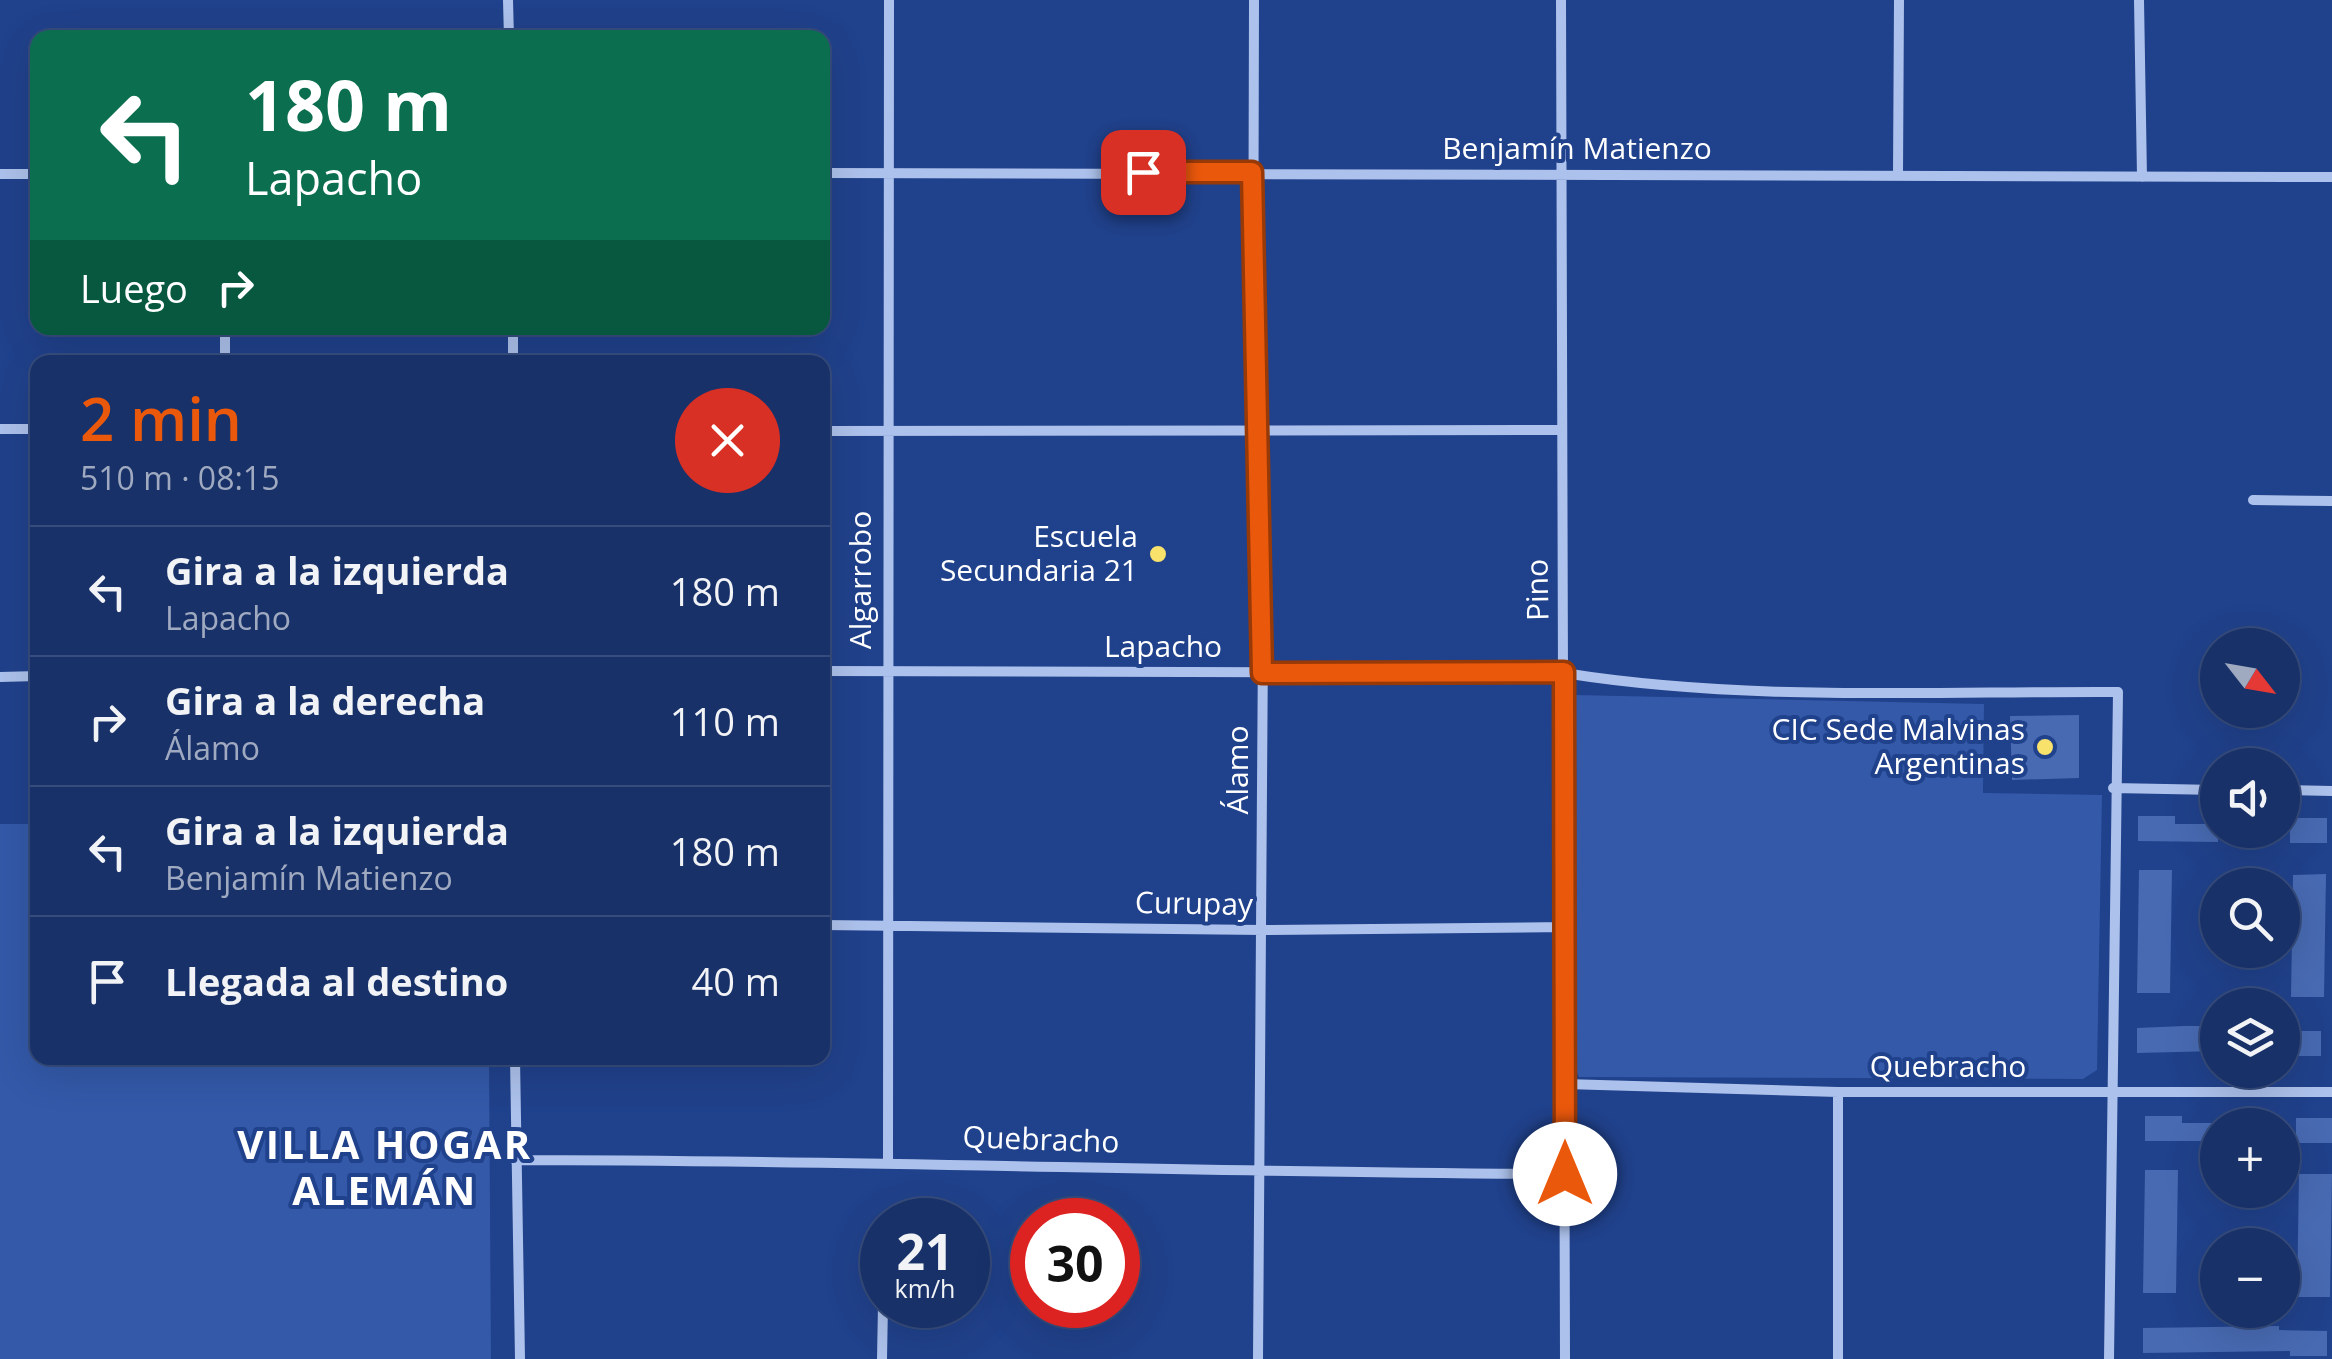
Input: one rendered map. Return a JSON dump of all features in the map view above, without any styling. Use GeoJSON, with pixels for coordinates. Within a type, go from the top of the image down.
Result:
{"type":"FeatureCollection","features":[{"type":"Feature","properties":{"kind":"street"},"geometry":{"type":"LineString","coordinates":[[508,0],[509,30]]}},
{"type":"Feature","properties":{"kind":"street","name":"Algarrobo"},"geometry":{"type":"LineString","coordinates":[[888,1160],[889,0]]}},
{"type":"Feature","properties":{"kind":"street","name":"Álamo"},"geometry":{"type":"LineString","coordinates":[[1254,0],[1252,172],[1264,930],[1258,1359]]}},
{"type":"Feature","properties":{"kind":"street","name":"Pino"},"geometry":{"type":"LineString","coordinates":[[1561,0],[1566,1359]]}},
{"type":"Feature","properties":{"kind":"street"},"geometry":{"type":"LineString","coordinates":[[1898,0],[1898,175]]}},
{"type":"Feature","properties":{"kind":"street"},"geometry":{"type":"LineString","coordinates":[[2139,0],[2142,177]]}},
{"type":"Feature","properties":{"kind":"street","name":"Benjamín Matienzo"},"geometry":{"type":"LineString","coordinates":[[830,173],[2332,178]]}},
{"type":"Feature","properties":{"kind":"street"},"geometry":{"type":"LineString","coordinates":[[0,174],[30,174]]}},
{"type":"Feature","properties":{"kind":"street"},"geometry":{"type":"LineString","coordinates":[[0,429],[30,429]]}},
{"type":"Feature","properties":{"kind":"street"},"geometry":{"type":"LineString","coordinates":[[830,431],[1560,430]]}},
{"type":"Feature","properties":{"kind":"street"},"geometry":{"type":"LineString","coordinates":[[2253,500],[2332,501]]}},
{"type":"Feature","properties":{"kind":"street","name":"Lapacho"},"geometry":{"type":"LineString","coordinates":[[830,671],[1564,672],[1627,683],[1708,688],[2118,692],[2113,788]]}},
{"type":"Feature","properties":{"kind":"street"},"geometry":{"type":"LineString","coordinates":[[0,676],[30,676]]}},
{"type":"Feature","properties":{"kind":"street"},"geometry":{"type":"LineString","coordinates":[[2109,1359],[2113,788],[2200,790]]}},
{"type":"Feature","properties":{"kind":"street"},"geometry":{"type":"LineString","coordinates":[[2300,790],[2332,791]]}},
{"type":"Feature","properties":{"kind":"street","name":"Curupay"},"geometry":{"type":"LineString","coordinates":[[830,926],[1264,930],[1564,926]]}},
{"type":"Feature","properties":{"kind":"street"},"geometry":{"type":"LineString","coordinates":[[515,1065],[520,1359]]}},
{"type":"Feature","properties":{"kind":"street","name":"Quebracho"},"geometry":{"type":"LineString","coordinates":[[1565,1084],[1838,1092],[2332,1092]]}},
{"type":"Feature","properties":{"kind":"street"},"geometry":{"type":"LineString","coordinates":[[1838,1092],[1838,1359]]}},
{"type":"Feature","properties":{"kind":"street","name":"Quebracho"},"geometry":{"type":"LineString","coordinates":[[515,1160],[888,1160],[1259,1173],[1565,1174]]}},
{"type":"Feature","properties":{"kind":"street"},"geometry":{"type":"LineString","coordinates":[[882,1359],[883,1328]]}},
{"type":"Feature","properties":{"kind":"shaded area"},"geometry":{"type":"Polygon","coordinates":[[[1575,695],[1984,704],[1983,793],[2102,795],[2097,1070],[2083,1079],[1579,1077],[1572,1063],[1575,695]]]}},
{"type":"Feature","properties":{"kind":"shaded area"},"geometry":{"type":"Polygon","coordinates":[[[0,824],[30,824],[30,1065],[489,1065],[491,1359],[0,1359],[0,824]]]}},
{"type":"Feature","properties":{"kind":"building","name":"CIC Sede Malvinas Argentinas"},"geometry":{"type":"Polygon","coordinates":[[[2079,715],[2079,778],[2012,780],[2010,716],[2079,715]]]}},
{"type":"Feature","properties":{"kind":"building"},"geometry":{"type":"Polygon","coordinates":[[[2138,816],[2175,816],[2175,824],[2200,824],[2200,842],[2138,841],[2138,816]]]}},
{"type":"Feature","properties":{"kind":"building"},"geometry":{"type":"Polygon","coordinates":[[[2300,818],[2327,818],[2327,843],[2300,843],[2300,818]]]}},
{"type":"Feature","properties":{"kind":"building"},"geometry":{"type":"Polygon","coordinates":[[[2139,870],[2172,870],[2170,993],[2137,993],[2139,870]]]}},
{"type":"Feature","properties":{"kind":"building"},"geometry":{"type":"Polygon","coordinates":[[[2326,874],[2324,997],[2300,997],[2300,988],[2291,988],[2291,968],[2300,968],[2300,875],[2326,874]]]}},
{"type":"Feature","properties":{"kind":"building"},"geometry":{"type":"Polygon","coordinates":[[[2200,1026],[2200,1051],[2137,1053],[2137,1028],[2200,1026]]]}},
{"type":"Feature","properties":{"kind":"building"},"geometry":{"type":"Polygon","coordinates":[[[2300,1031],[2321,1031],[2321,1056],[2300,1056],[2300,1031]]]}},
{"type":"Feature","properties":{"kind":"building"},"geometry":{"type":"Polygon","coordinates":[[[2145,1116],[2182,1116],[2182,1123],[2200,1123],[2200,1141],[2145,1141],[2145,1116]]]}},
{"type":"Feature","properties":{"kind":"building"},"geometry":{"type":"Polygon","coordinates":[[[2300,1118],[2332,1118],[2332,1143],[2300,1143],[2300,1118]]]}},
{"type":"Feature","properties":{"kind":"building"},"geometry":{"type":"Polygon","coordinates":[[[2145,1170],[2178,1170],[2176,1293],[2143,1293],[2145,1170]]]}},
{"type":"Feature","properties":{"kind":"building"},"geometry":{"type":"Polygon","coordinates":[[[2300,1174],[2332,1174],[2330,1297],[2300,1297],[2300,1174]]]}},
{"type":"Feature","properties":{"kind":"building"},"geometry":{"type":"Polygon","coordinates":[[[2143,1328],[2327,1331],[2327,1356],[2290,1356],[2290,1351],[2143,1353],[2143,1328]]]}},
{"type":"Feature","properties":{"kind":"place","name":"Escuela Secundaria 21"},"geometry":{"type":"Point","coordinates":[1158,554]}},
{"type":"Feature","properties":{"kind":"place","name":"CIC Sede Malvinas Argentinas"},"geometry":{"type":"Point","coordinates":[2045,747]}},
{"type":"Feature","properties":{"kind":"district","name":"VILLA HOGAR ALEMÁN"},"geometry":{"type":"Point","coordinates":[385,1168]}},
{"type":"Feature","properties":{"kind":"route"},"geometry":{"type":"LineString","coordinates":[[1143,172],[1252,172],[1253,384],[1262,673],[1564,672],[1565,1174]]}}]}
